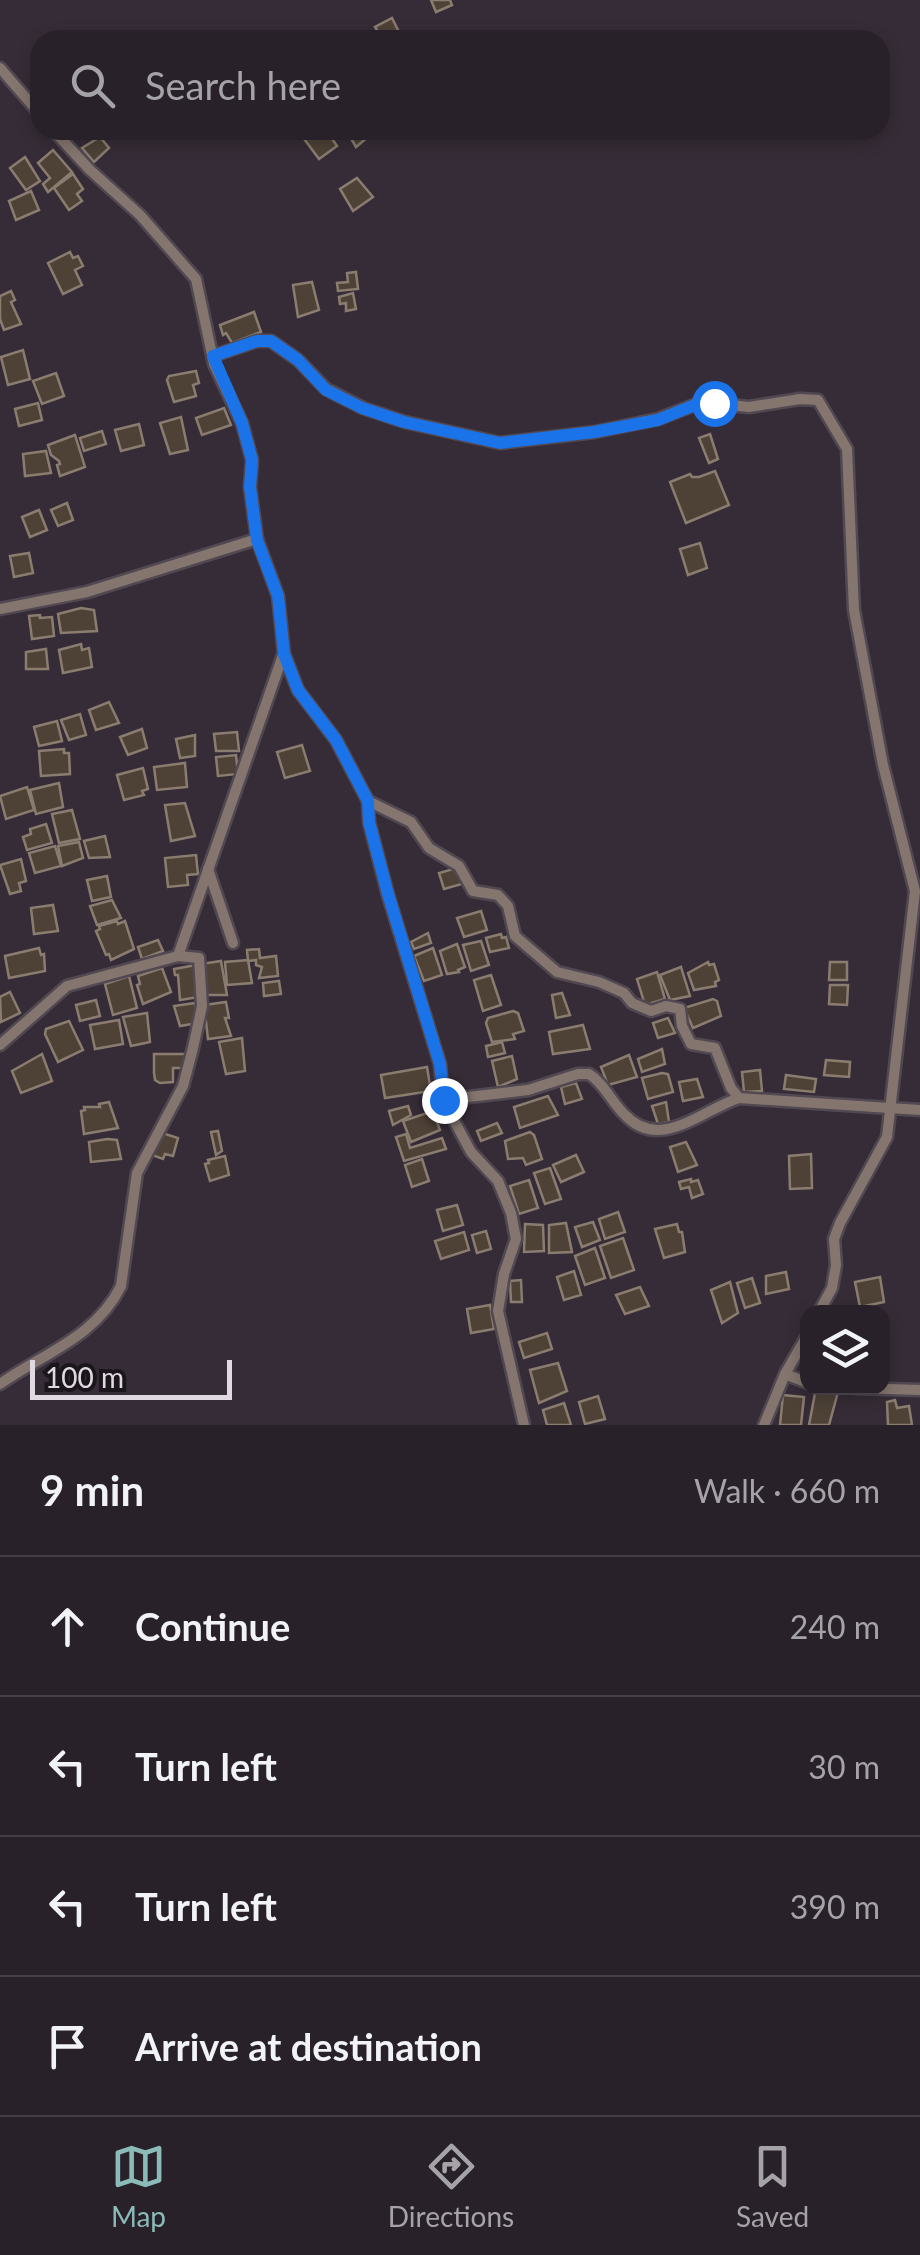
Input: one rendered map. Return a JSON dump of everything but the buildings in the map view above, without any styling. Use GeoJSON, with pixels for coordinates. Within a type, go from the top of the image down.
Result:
{"type":"FeatureCollection","features":[{"type":"Feature","properties":{"kind":"street"},"geometry":{"type":"LineString","coordinates":[[0,68],[30,102]]}},
{"type":"Feature","properties":{"kind":"street"},"geometry":{"type":"LineString","coordinates":[[62,140],[140,216],[196,279],[213,356],[242,423],[252,460],[250,487],[257,540],[278,596],[284,654],[298,690],[336,740],[368,801],[369,822],[388,894],[440,1064],[444,1100],[471,1152],[498,1181],[511,1212],[516,1240],[504,1274],[498,1310],[524,1425]]}},
{"type":"Feature","properties":{"kind":"street"},"geometry":{"type":"LineString","coordinates":[[213,356],[257,341],[271,341],[298,360],[326,390],[362,408],[404,422],[500,443],[658,420],[702,402],[749,407],[800,398],[818,400],[847,449],[854,610],[883,765],[915,891],[887,1138],[840,1223],[834,1239],[836,1265],[832,1288],[823,1305]]}},
{"type":"Feature","properties":{"kind":"street"},"geometry":{"type":"LineString","coordinates":[[0,608],[87,592],[257,540]]}},
{"type":"Feature","properties":{"kind":"street"},"geometry":{"type":"LineString","coordinates":[[178,956],[284,654]]}},
{"type":"Feature","properties":{"kind":"street"},"geometry":{"type":"LineString","coordinates":[[368,801],[410,822],[429,848],[459,866],[473,891],[498,895],[508,906],[515,936],[558,972],[599,982],[651,1012],[666,1006],[680,1009],[682,1026],[691,1044],[716,1048],[731,1088],[739,1098]]}},
{"type":"Feature","properties":{"kind":"street"},"geometry":{"type":"LineString","coordinates":[[208,869],[233,943]]}},
{"type":"Feature","properties":{"kind":"street"},"geometry":{"type":"LineString","coordinates":[[0,1045],[67,986],[178,956],[199,958],[202,1006],[183,1086],[137,1172],[121,1286],[97,1320],[70,1343],[0,1384]]}},
{"type":"Feature","properties":{"kind":"street"},"geometry":{"type":"LineString","coordinates":[[444,1100],[528,1090],[589,1074],[631,1122],[660,1131],[678,1128],[739,1098],[920,1110]]}},
{"type":"Feature","properties":{"kind":"street"},"geometry":{"type":"LineString","coordinates":[[764,1425],[800,1348]]}},
{"type":"Feature","properties":{"kind":"street"},"geometry":{"type":"LineString","coordinates":[[785,1374],[800,1380]]}},
{"type":"Feature","properties":{"kind":"street"},"geometry":{"type":"LineString","coordinates":[[890,1389],[920,1390]]}},
{"type":"Feature","properties":{"kind":"route"},"geometry":{"type":"LineString","coordinates":[[444,1100],[440,1064],[388,894],[369,822],[368,801],[336,740],[298,690],[284,654],[278,596],[257,540],[250,487],[252,460],[242,423],[213,356],[257,341],[271,341],[298,360],[326,390],[362,408],[404,422],[500,443],[594,432],[658,420],[702,402],[714,403]]}}]}
